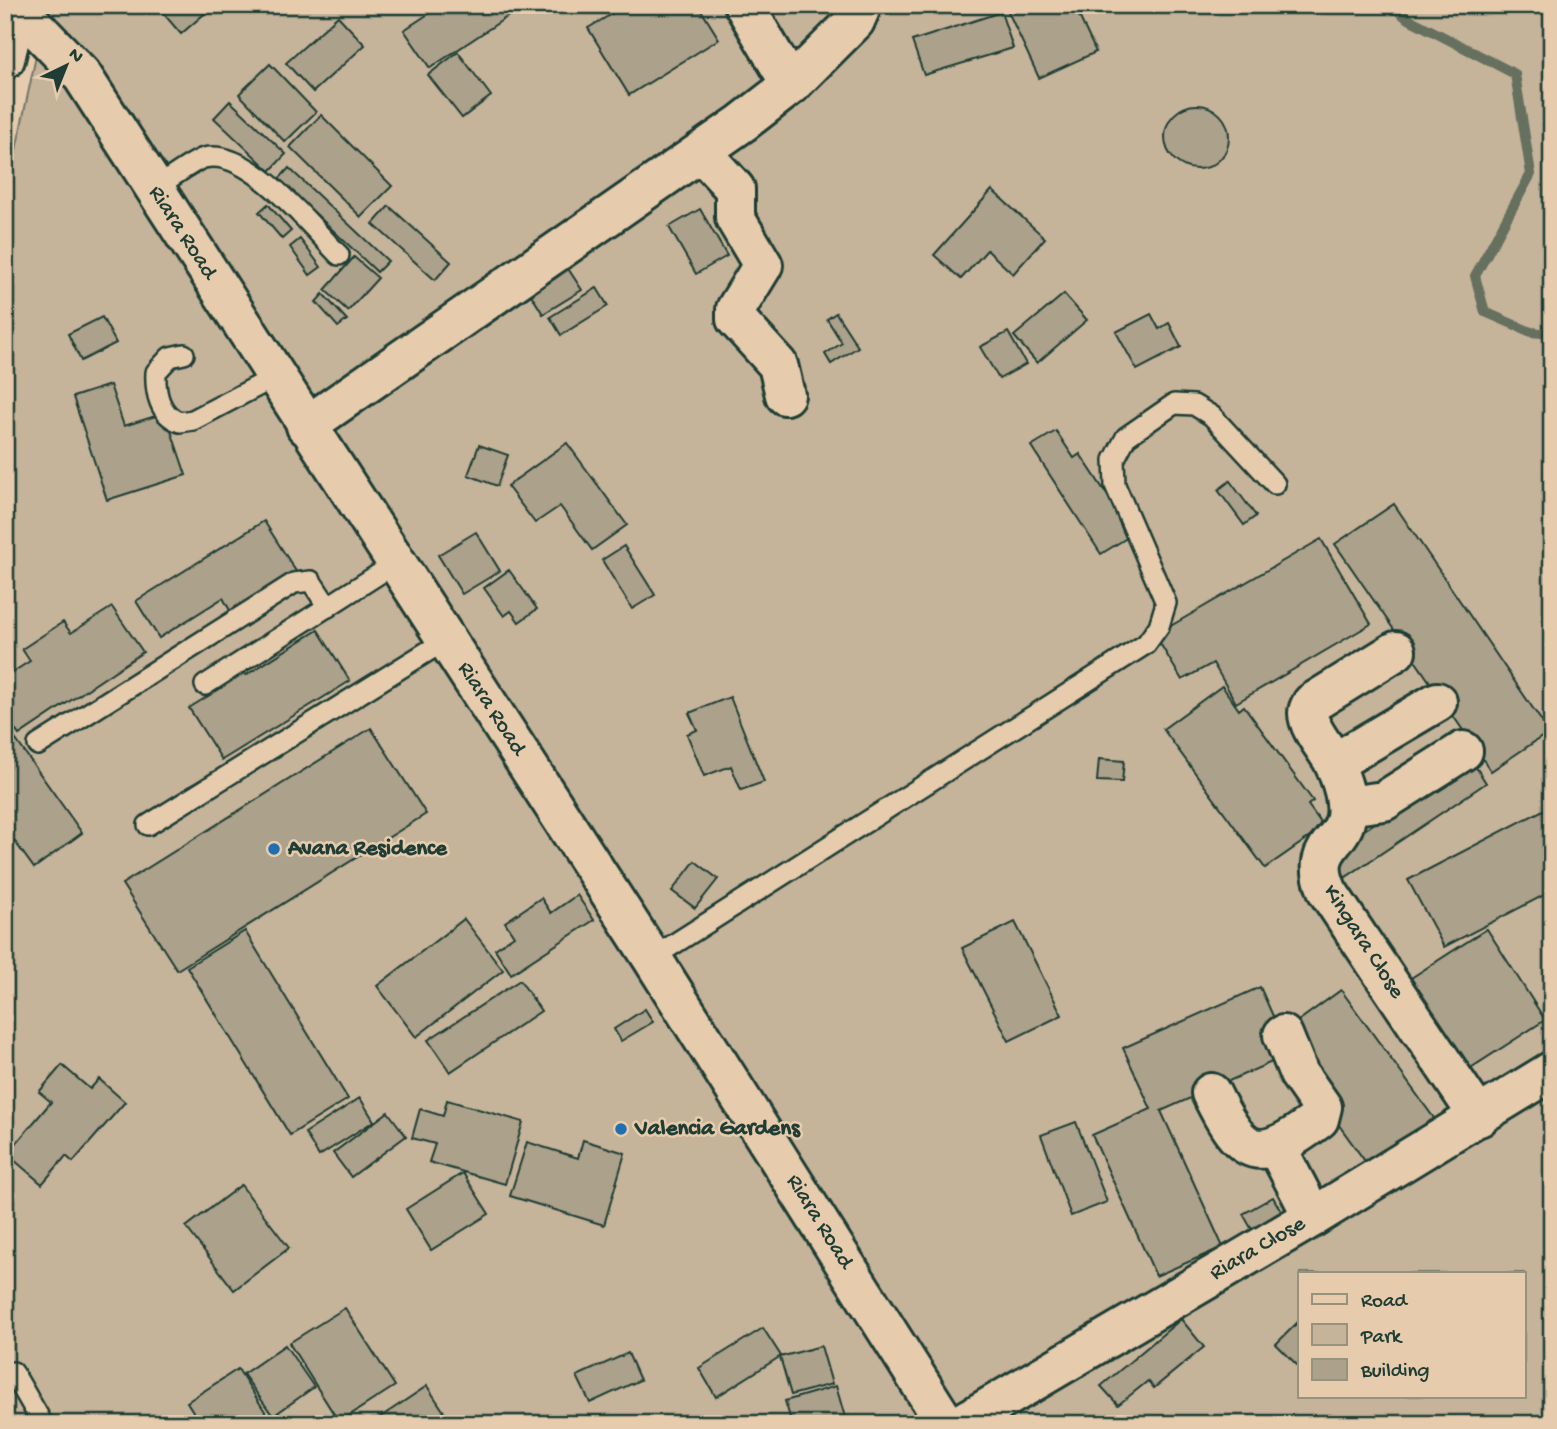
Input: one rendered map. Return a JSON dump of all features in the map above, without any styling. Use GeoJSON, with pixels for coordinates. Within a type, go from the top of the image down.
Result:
{"type":"FeatureCollection","features":[{"type":"Feature","properties":{"kind":"street"},"geometry":{"type":"LineString","coordinates":[[744,5],[790,85]]}},
{"type":"Feature","properties":{"kind":"street"},"geometry":{"type":"LineString","coordinates":[[306,426],[701,152],[790,85],[855,21],[862,5]]}},
{"type":"Feature","properties":{"kind":"street"},"geometry":{"type":"LineString","coordinates":[[5,59],[18,7]]}},
{"type":"Feature","properties":{"kind":"street","name":"Riara Road"},"geometry":{"type":"LineString","coordinates":[[18,7],[81,74],[652,958],[946,1424]]}},
{"type":"Feature","properties":{"kind":"street"},"geometry":{"type":"LineString","coordinates":[[701,152],[735,189],[735,218],[763,265],[741,300],[736,319],[778,365],[786,395]]}},
{"type":"Feature","properties":{"kind":"street"},"geometry":{"type":"LineString","coordinates":[[1396,651],[1312,703],[1308,712],[1334,763],[1347,806],[1384,801],[1463,751]]}},
{"type":"Feature","properties":{"kind":"street"},"geometry":{"type":"LineString","coordinates":[[1334,763],[1437,702]]}},
{"type":"Feature","properties":{"kind":"street","name":"Kingara Close"},"geometry":{"type":"LineString","coordinates":[[1347,806],[1337,838],[1322,854],[1319,873],[1328,892],[1479,1117]]}},
{"type":"Feature","properties":{"kind":"street"},"geometry":{"type":"LineString","coordinates":[[1211,1093],[1226,1125],[1242,1143],[1262,1151],[1308,1127],[1322,1112],[1322,1107],[1299,1074],[1283,1035]]}},
{"type":"Feature","properties":{"kind":"street","name":"Riara Close"},"geometry":{"type":"LineString","coordinates":[[961,1424],[1313,1217],[1552,1071]]}},
{"type":"Feature","properties":{"kind":"street"},"geometry":{"type":"LineString","coordinates":[[1276,1146],[1313,1217]]}},
{"type":"Feature","properties":{"kind":"lane"},"geometry":{"type":"LineString","coordinates":[[154,189],[203,159],[221,158],[237,163],[267,183],[340,255]]}},
{"type":"Feature","properties":{"kind":"lane"},"geometry":{"type":"LineString","coordinates":[[184,354],[170,357],[156,372],[158,397],[164,411],[180,422],[193,420],[275,377]]}},
{"type":"Feature","properties":{"kind":"lane"},"geometry":{"type":"LineString","coordinates":[[652,958],[1146,644],[1159,626],[1166,603],[1115,485],[1114,460],[1126,437],[1174,404],[1194,405],[1212,416],[1275,484]]}},
{"type":"Feature","properties":{"kind":"lane"},"geometry":{"type":"LineString","coordinates":[[205,685],[397,564]]}},
{"type":"Feature","properties":{"kind":"lane"},"geometry":{"type":"LineString","coordinates":[[38,745],[294,583],[311,582],[328,607]]}},
{"type":"Feature","properties":{"kind":"lane"},"geometry":{"type":"LineString","coordinates":[[148,825],[446,640]]}},
{"type":"Feature","properties":{"kind":"lane"},"geometry":{"type":"LineString","coordinates":[[13,1373],[44,1424]]}},
{"type":"Feature","properties":{"kind":"green space"},"geometry":{"type":"Polygon","coordinates":[[[47,5],[1552,5],[1552,1424],[5,1424],[5,201],[47,5]]]}},
{"type":"Feature","properties":{"kind":"building"},"geometry":{"type":"Polygon","coordinates":[[[209,5],[211,8],[181,34],[157,6],[209,5]]]}},
{"type":"Feature","properties":{"kind":"building"},"geometry":{"type":"Polygon","coordinates":[[[442,5],[525,5],[430,68],[404,30],[442,5]]]}},
{"type":"Feature","properties":{"kind":"building"},"geometry":{"type":"Polygon","coordinates":[[[627,5],[698,5],[719,39],[629,95],[588,28],[627,5]]]}},
{"type":"Feature","properties":{"kind":"building"},"geometry":{"type":"Polygon","coordinates":[[[763,5],[781,5],[772,14],[763,5]]]}},
{"type":"Feature","properties":{"kind":"building"},"geometry":{"type":"Polygon","coordinates":[[[1005,5],[1074,5],[1096,52],[1039,78],[1005,5]]]}},
{"type":"Feature","properties":{"kind":"building"},"geometry":{"type":"Polygon","coordinates":[[[1001,12],[1013,48],[924,75],[912,41],[1001,12]]]}},
{"type":"Feature","properties":{"kind":"building"},"geometry":{"type":"Polygon","coordinates":[[[338,16],[365,45],[313,92],[286,63],[338,16]]]}},
{"type":"Feature","properties":{"kind":"building"},"geometry":{"type":"Polygon","coordinates":[[[458,52],[491,96],[462,118],[428,75],[458,52]]]}},
{"type":"Feature","properties":{"kind":"building"},"geometry":{"type":"Polygon","coordinates":[[[270,64],[316,112],[285,142],[239,94],[270,64]]]}},
{"type":"Feature","properties":{"kind":"building"},"geometry":{"type":"Polygon","coordinates":[[[230,101],[286,154],[270,171],[214,118],[230,101]]]}},
{"type":"Feature","properties":{"kind":"building"},"geometry":{"type":"Polygon","coordinates":[[[1191,105],[1203,105],[1220,114],[1227,125],[1227,149],[1220,160],[1203,169],[1191,169],[1179,164],[1170,155],[1165,143],[1165,131],[1170,119],[1179,110],[1191,105]]]}},
{"type":"Feature","properties":{"kind":"building"},"geometry":{"type":"Polygon","coordinates":[[[321,115],[392,186],[361,217],[290,147],[321,115]]]}},
{"type":"Feature","properties":{"kind":"building"},"geometry":{"type":"Polygon","coordinates":[[[289,168],[388,261],[377,272],[279,179],[289,168]]]}},
{"type":"Feature","properties":{"kind":"building"},"geometry":{"type":"Polygon","coordinates":[[[992,190],[1045,238],[1013,274],[987,250],[961,279],[934,255],[992,190]]]}},
{"type":"Feature","properties":{"kind":"building"},"geometry":{"type":"Polygon","coordinates":[[[268,204],[291,231],[282,239],[259,212],[268,204]]]}},
{"type":"Feature","properties":{"kind":"building"},"geometry":{"type":"Polygon","coordinates":[[[389,206],[451,262],[435,280],[373,224],[389,206]]]}},
{"type":"Feature","properties":{"kind":"building"},"geometry":{"type":"Polygon","coordinates":[[[700,209],[727,256],[696,274],[669,227],[700,209]]]}},
{"type":"Feature","properties":{"kind":"building"},"geometry":{"type":"Polygon","coordinates":[[[300,239],[321,267],[310,275],[290,247],[300,239]]]}},
{"type":"Feature","properties":{"kind":"building"},"geometry":{"type":"Polygon","coordinates":[[[354,257],[378,278],[348,311],[325,290],[354,257]]]}},
{"type":"Feature","properties":{"kind":"building"},"geometry":{"type":"Polygon","coordinates":[[[565,264],[582,290],[543,314],[527,288],[565,264]]]}},
{"type":"Feature","properties":{"kind":"building"},"geometry":{"type":"Polygon","coordinates":[[[597,288],[608,306],[561,335],[550,317],[597,288]]]}},
{"type":"Feature","properties":{"kind":"building"},"geometry":{"type":"Polygon","coordinates":[[[323,294],[347,320],[338,327],[316,302],[323,294]]]}},
{"type":"Feature","properties":{"kind":"building"},"geometry":{"type":"Polygon","coordinates":[[[1064,294],[1087,320],[1037,363],[1014,336],[1064,294]]]}},
{"type":"Feature","properties":{"kind":"building"},"geometry":{"type":"Polygon","coordinates":[[[836,313],[858,347],[831,364],[825,354],[842,343],[827,319],[836,313]]]}},
{"type":"Feature","properties":{"kind":"building"},"geometry":{"type":"Polygon","coordinates":[[[1151,314],[1159,329],[1169,323],[1181,347],[1137,370],[1116,332],[1151,314]]]}},
{"type":"Feature","properties":{"kind":"building"},"geometry":{"type":"Polygon","coordinates":[[[102,317],[116,343],[81,361],[68,334],[102,317]]]}},
{"type":"Feature","properties":{"kind":"building"},"geometry":{"type":"Polygon","coordinates":[[[1008,332],[1026,364],[999,379],[980,347],[1008,332]]]}},
{"type":"Feature","properties":{"kind":"building"},"geometry":{"type":"Polygon","coordinates":[[[110,385],[124,426],[165,413],[186,475],[107,500],[73,397],[110,385]]]}},
{"type":"Feature","properties":{"kind":"building"},"geometry":{"type":"Polygon","coordinates":[[[1056,431],[1074,458],[1080,454],[1133,534],[1101,554],[1031,446],[1056,431]]]}},
{"type":"Feature","properties":{"kind":"building"},"geometry":{"type":"Polygon","coordinates":[[[567,443],[627,525],[592,550],[560,506],[535,523],[507,486],[567,443]]]}},
{"type":"Feature","properties":{"kind":"building"},"geometry":{"type":"Polygon","coordinates":[[[479,445],[508,455],[497,486],[468,475],[479,445]]]}},
{"type":"Feature","properties":{"kind":"building"},"geometry":{"type":"Polygon","coordinates":[[[1230,481],[1256,516],[1244,525],[1218,490],[1230,481]]]}},
{"type":"Feature","properties":{"kind":"building"},"geometry":{"type":"Polygon","coordinates":[[[1394,504],[1549,732],[1491,771],[1335,544],[1394,504]]]}},
{"type":"Feature","properties":{"kind":"building"},"geometry":{"type":"Polygon","coordinates":[[[264,521],[297,573],[232,614],[223,598],[159,638],[136,601],[264,521]]]}},
{"type":"Feature","properties":{"kind":"building"},"geometry":{"type":"Polygon","coordinates":[[[476,532],[500,571],[462,594],[438,555],[476,532]]]}},
{"type":"Feature","properties":{"kind":"building"},"geometry":{"type":"Polygon","coordinates":[[[1321,539],[1371,624],[1236,703],[1213,663],[1182,680],[1155,635],[1321,539]]]}},
{"type":"Feature","properties":{"kind":"building"},"geometry":{"type":"Polygon","coordinates":[[[624,546],[655,595],[632,609],[602,560],[624,546]]]}},
{"type":"Feature","properties":{"kind":"building"},"geometry":{"type":"Polygon","coordinates":[[[509,570],[537,609],[519,622],[511,611],[504,616],[484,588],[509,570]]]}},
{"type":"Feature","properties":{"kind":"building"},"geometry":{"type":"Polygon","coordinates":[[[112,607],[143,652],[19,735],[5,715],[5,677],[30,661],[22,649],[63,622],[71,633],[112,607]]]}},
{"type":"Feature","properties":{"kind":"building"},"geometry":{"type":"Polygon","coordinates":[[[318,630],[350,681],[222,760],[189,708],[221,688],[216,680],[240,665],[246,675],[318,630]]]}},
{"type":"Feature","properties":{"kind":"building"},"geometry":{"type":"Polygon","coordinates":[[[1222,686],[1239,710],[1244,706],[1313,801],[1308,805],[1324,827],[1265,868],[1163,729],[1222,686]]]}},
{"type":"Feature","properties":{"kind":"building"},"geometry":{"type":"Polygon","coordinates":[[[730,697],[764,782],[741,790],[731,766],[704,776],[687,734],[697,730],[689,713],[730,697]]]}},
{"type":"Feature","properties":{"kind":"building","name":"Avana Residence"},"geometry":{"type":"Polygon","coordinates":[[[371,728],[426,814],[177,970],[122,884],[371,728]]]}},
{"type":"Feature","properties":{"kind":"building"},"geometry":{"type":"Polygon","coordinates":[[[16,740],[82,833],[34,868],[5,828],[5,748],[16,740]]]}},
{"type":"Feature","properties":{"kind":"building"},"geometry":{"type":"Polygon","coordinates":[[[1099,759],[1124,761],[1122,782],[1097,781],[1099,759]]]}},
{"type":"Feature","properties":{"kind":"building"},"geometry":{"type":"Polygon","coordinates":[[[1471,759],[1486,783],[1340,881],[1324,857],[1471,759]]]}},
{"type":"Feature","properties":{"kind":"building"},"geometry":{"type":"Polygon","coordinates":[[[1545,809],[1552,821],[1552,891],[1444,947],[1408,880],[1545,809]]]}},
{"type":"Feature","properties":{"kind":"building"},"geometry":{"type":"Polygon","coordinates":[[[695,861],[718,879],[695,908],[672,891],[695,861]]]}},
{"type":"Feature","properties":{"kind":"building"},"geometry":{"type":"Polygon","coordinates":[[[577,895],[594,920],[511,974],[495,949],[514,936],[505,922],[541,898],[551,913],[577,895]]]}},
{"type":"Feature","properties":{"kind":"building"},"geometry":{"type":"Polygon","coordinates":[[[464,919],[503,970],[416,1037],[377,986],[464,919]]]}},
{"type":"Feature","properties":{"kind":"building"},"geometry":{"type":"Polygon","coordinates":[[[1015,922],[1062,1015],[1009,1041],[962,948],[1015,922]]]}},
{"type":"Feature","properties":{"kind":"building"},"geometry":{"type":"Polygon","coordinates":[[[1487,929],[1545,1020],[1469,1069],[1411,978],[1487,929]]]}},
{"type":"Feature","properties":{"kind":"building"},"geometry":{"type":"Polygon","coordinates":[[[245,931],[348,1099],[290,1135],[187,967],[245,931]]]}},
{"type":"Feature","properties":{"kind":"building"},"geometry":{"type":"Polygon","coordinates":[[[520,980],[541,1011],[450,1072],[428,1040],[520,980]]]}},
{"type":"Feature","properties":{"kind":"building"},"geometry":{"type":"Polygon","coordinates":[[[1260,987],[1290,1054],[1161,1111],[1223,1247],[1156,1276],[1092,1135],[1151,1109],[1123,1048],[1260,987]]]}},
{"type":"Feature","properties":{"kind":"building"},"geometry":{"type":"Polygon","coordinates":[[[1341,990],[1436,1121],[1370,1168],[1302,1074],[1283,1032],[1341,990]]]}},
{"type":"Feature","properties":{"kind":"building"},"geometry":{"type":"Polygon","coordinates":[[[645,1009],[653,1022],[621,1041],[614,1029],[645,1009]]]}},
{"type":"Feature","properties":{"kind":"building"},"geometry":{"type":"Polygon","coordinates":[[[62,1065],[90,1089],[99,1079],[125,1102],[73,1162],[66,1156],[42,1184],[7,1154],[51,1102],[39,1092],[62,1065]]]}},
{"type":"Feature","properties":{"kind":"building"},"geometry":{"type":"Polygon","coordinates":[[[360,1098],[374,1121],[319,1156],[305,1133],[360,1098]]]}},
{"type":"Feature","properties":{"kind":"building"},"geometry":{"type":"Polygon","coordinates":[[[447,1100],[523,1122],[505,1184],[429,1162],[435,1144],[412,1138],[420,1109],[443,1116],[447,1100]]]}},
{"type":"Feature","properties":{"kind":"building"},"geometry":{"type":"Polygon","coordinates":[[[388,1112],[406,1136],[351,1177],[333,1153],[388,1112]]]}},
{"type":"Feature","properties":{"kind":"building"},"geometry":{"type":"Polygon","coordinates":[[[1076,1122],[1107,1202],[1071,1216],[1041,1135],[1076,1122]]]}},
{"type":"Feature","properties":{"kind":"building"},"geometry":{"type":"Polygon","coordinates":[[[583,1140],[625,1153],[604,1225],[510,1196],[527,1142],[578,1158],[583,1140]]]}},
{"type":"Feature","properties":{"kind":"building"},"geometry":{"type":"Polygon","coordinates":[[[463,1173],[489,1214],[431,1250],[406,1209],[463,1173]]]}},
{"type":"Feature","properties":{"kind":"building"},"geometry":{"type":"Polygon","coordinates":[[[241,1185],[289,1248],[234,1290],[186,1227],[241,1185]]]}},
{"type":"Feature","properties":{"kind":"building"},"geometry":{"type":"Polygon","coordinates":[[[1273,1197],[1290,1227],[1260,1244],[1243,1214],[1273,1197]]]}},
{"type":"Feature","properties":{"kind":"building"},"geometry":{"type":"Polygon","coordinates":[[[345,1308],[395,1386],[339,1422],[289,1343],[345,1308]]]}},
{"type":"Feature","properties":{"kind":"building"},"geometry":{"type":"Polygon","coordinates":[[[1181,1319],[1204,1347],[1154,1388],[1148,1381],[1118,1405],[1101,1386],[1181,1319]]]}},
{"type":"Feature","properties":{"kind":"building"},"geometry":{"type":"Polygon","coordinates":[[[1298,1322],[1298,1366],[1276,1344],[1298,1322]]]}},
{"type":"Feature","properties":{"kind":"building"},"geometry":{"type":"Polygon","coordinates":[[[763,1328],[781,1356],[716,1397],[699,1368],[763,1328]]]}},
{"type":"Feature","properties":{"kind":"building"},"geometry":{"type":"Polygon","coordinates":[[[285,1345],[314,1387],[273,1416],[243,1374],[285,1345]]]}},
{"type":"Feature","properties":{"kind":"building"},"geometry":{"type":"Polygon","coordinates":[[[821,1346],[832,1384],[791,1395],[780,1357],[821,1346]]]}},
{"type":"Feature","properties":{"kind":"building"},"geometry":{"type":"Polygon","coordinates":[[[628,1353],[640,1380],[590,1403],[577,1376],[628,1353]]]}},
{"type":"Feature","properties":{"kind":"building"},"geometry":{"type":"Polygon","coordinates":[[[238,1369],[273,1424],[201,1424],[187,1402],[238,1369]]]}},
{"type":"Feature","properties":{"kind":"building"},"geometry":{"type":"Polygon","coordinates":[[[427,1386],[452,1424],[383,1424],[379,1418],[427,1386]]]}},
{"type":"Feature","properties":{"kind":"building"},"geometry":{"type":"Polygon","coordinates":[[[836,1386],[847,1424],[792,1424],[785,1401],[836,1386]]]}},
{"type":"Feature","properties":{"kind":"waterway"},"geometry":{"type":"LineString","coordinates":[[1391,5],[1407,18],[1515,74],[1531,174],[1475,276],[1485,312],[1531,332],[1552,334]]}},
{"type":"Feature","properties":{"kind":"place","name":"Avana Residence"},"geometry":{"type":"Point","coordinates":[274,849]}},
{"type":"Feature","properties":{"kind":"place","name":"Valencia Gardens"},"geometry":{"type":"Point","coordinates":[621,1129]}}]}
